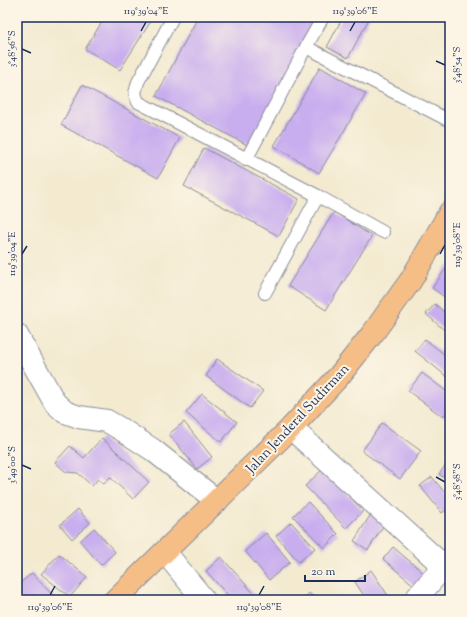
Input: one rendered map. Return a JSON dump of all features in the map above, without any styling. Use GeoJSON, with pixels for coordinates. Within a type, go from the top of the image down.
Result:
{"type":"FeatureCollection","features":[{"type":"Feature","properties":{"kind":"highway","name":"Jalan Jenderal Sudirman"},"geometry":{"type":"LineString","coordinates":[[115,600],[291,428],[339,376],[373,333],[411,280],[450,212]]}},
{"type":"Feature","properties":{"kind":"street"},"geometry":{"type":"LineString","coordinates":[[17,335],[55,403],[65,412],[79,417],[107,421],[153,450],[217,501]]}},
{"type":"Feature","properties":{"kind":"street"},"geometry":{"type":"LineString","coordinates":[[291,428],[448,566],[415,600]]}},
{"type":"Feature","properties":{"kind":"street"},"geometry":{"type":"LineString","coordinates":[[165,552],[204,600]]}},
{"type":"Feature","properties":{"kind":"lane"},"geometry":{"type":"LineString","coordinates":[[173,17],[138,82],[135,93],[138,102],[246,160],[318,196],[383,232]]}},
{"type":"Feature","properties":{"kind":"lane"},"geometry":{"type":"LineString","coordinates":[[246,160],[323,17]]}},
{"type":"Feature","properties":{"kind":"lane"},"geometry":{"type":"LineString","coordinates":[[306,47],[450,121]]}},
{"type":"Feature","properties":{"kind":"lane"},"geometry":{"type":"LineString","coordinates":[[265,294],[318,196]]}},
{"type":"Feature","properties":{"kind":"building"},"geometry":{"type":"Polygon","coordinates":[[[105,17],[145,17],[151,21],[120,70],[85,49],[105,17]]]}},
{"type":"Feature","properties":{"kind":"building"},"geometry":{"type":"Polygon","coordinates":[[[198,17],[318,17],[249,146],[156,96],[198,17]]]}},
{"type":"Feature","properties":{"kind":"building"},"geometry":{"type":"Polygon","coordinates":[[[343,17],[370,17],[348,58],[327,47],[343,17]]]}},
{"type":"Feature","properties":{"kind":"building"},"geometry":{"type":"Polygon","coordinates":[[[320,67],[366,94],[319,173],[274,146],[320,67]]]}},
{"type":"Feature","properties":{"kind":"building"},"geometry":{"type":"Polygon","coordinates":[[[82,85],[180,138],[158,178],[61,125],[82,85]]]}},
{"type":"Feature","properties":{"kind":"building"},"geometry":{"type":"Polygon","coordinates":[[[204,148],[299,199],[279,236],[184,186],[204,148]]]}},
{"type":"Feature","properties":{"kind":"building"},"geometry":{"type":"Polygon","coordinates":[[[334,212],[372,236],[326,310],[288,286],[334,212]]]}},
{"type":"Feature","properties":{"kind":"building"},"geometry":{"type":"Polygon","coordinates":[[[450,263],[450,301],[432,288],[450,263]]]}},
{"type":"Feature","properties":{"kind":"building"},"geometry":{"type":"Polygon","coordinates":[[[435,304],[450,317],[450,335],[426,314],[435,304]]]}},
{"type":"Feature","properties":{"kind":"building"},"geometry":{"type":"Polygon","coordinates":[[[425,339],[450,359],[450,379],[415,351],[425,339]]]}},
{"type":"Feature","properties":{"kind":"building"},"geometry":{"type":"Polygon","coordinates":[[[217,359],[263,391],[250,408],[206,376],[217,359]]]}},
{"type":"Feature","properties":{"kind":"building"},"geometry":{"type":"Polygon","coordinates":[[[422,373],[450,394],[450,408],[443,417],[408,391],[422,373]]]}},
{"type":"Feature","properties":{"kind":"building"},"geometry":{"type":"Polygon","coordinates":[[[202,394],[237,422],[221,442],[186,413],[202,394]]]}},
{"type":"Feature","properties":{"kind":"building"},"geometry":{"type":"Polygon","coordinates":[[[184,422],[212,457],[197,469],[169,434],[184,422]]]}},
{"type":"Feature","properties":{"kind":"building"},"geometry":{"type":"Polygon","coordinates":[[[382,423],[421,451],[400,479],[362,451],[382,423]]]}},
{"type":"Feature","properties":{"kind":"building"},"geometry":{"type":"Polygon","coordinates":[[[102,438],[149,482],[133,499],[110,477],[104,484],[98,479],[92,486],[78,473],[66,472],[55,462],[70,446],[84,458],[102,438]]]}},
{"type":"Feature","properties":{"kind":"building"},"geometry":{"type":"Polygon","coordinates":[[[450,459],[450,482],[439,474],[450,459]]]}},
{"type":"Feature","properties":{"kind":"building"},"geometry":{"type":"Polygon","coordinates":[[[324,468],[363,511],[346,528],[305,486],[324,468]]]}},
{"type":"Feature","properties":{"kind":"building"},"geometry":{"type":"Polygon","coordinates":[[[432,477],[450,499],[450,507],[442,513],[420,486],[432,477]]]}},
{"type":"Feature","properties":{"kind":"building"},"geometry":{"type":"Polygon","coordinates":[[[308,502],[338,534],[324,548],[293,516],[308,502]]]}},
{"type":"Feature","properties":{"kind":"building"},"geometry":{"type":"Polygon","coordinates":[[[78,509],[90,523],[72,539],[60,525],[78,509]]]}},
{"type":"Feature","properties":{"kind":"building"},"geometry":{"type":"Polygon","coordinates":[[[373,511],[387,520],[368,550],[354,541],[373,511]]]}},
{"type":"Feature","properties":{"kind":"building"},"geometry":{"type":"Polygon","coordinates":[[[291,522],[315,548],[299,562],[276,536],[291,522]]]}},
{"type":"Feature","properties":{"kind":"building"},"geometry":{"type":"Polygon","coordinates":[[[94,528],[115,552],[101,565],[80,541],[94,528]]]}},
{"type":"Feature","properties":{"kind":"building"},"geometry":{"type":"Polygon","coordinates":[[[266,533],[290,562],[269,580],[245,551],[266,533]]]}},
{"type":"Feature","properties":{"kind":"building"},"geometry":{"type":"Polygon","coordinates":[[[393,547],[426,575],[416,587],[383,559],[393,547]]]}},
{"type":"Feature","properties":{"kind":"building"},"geometry":{"type":"Polygon","coordinates":[[[59,554],[87,577],[70,597],[41,574],[59,554]]]}},
{"type":"Feature","properties":{"kind":"building"},"geometry":{"type":"Polygon","coordinates":[[[221,557],[259,599],[232,600],[206,571],[221,557]]]}},
{"type":"Feature","properties":{"kind":"building"},"geometry":{"type":"Polygon","coordinates":[[[371,570],[391,600],[367,600],[355,582],[371,570]]]}},
{"type":"Feature","properties":{"kind":"building"},"geometry":{"type":"Polygon","coordinates":[[[32,573],[57,600],[21,600],[17,595],[17,586],[32,573]]]}},
{"type":"Feature","properties":{"kind":"building"},"geometry":{"type":"Polygon","coordinates":[[[189,592],[197,600],[182,600],[189,592]]]}},
{"type":"Feature","properties":{"kind":"building"},"geometry":{"type":"Polygon","coordinates":[[[309,593],[316,600],[303,600],[309,593]]]}}]}
